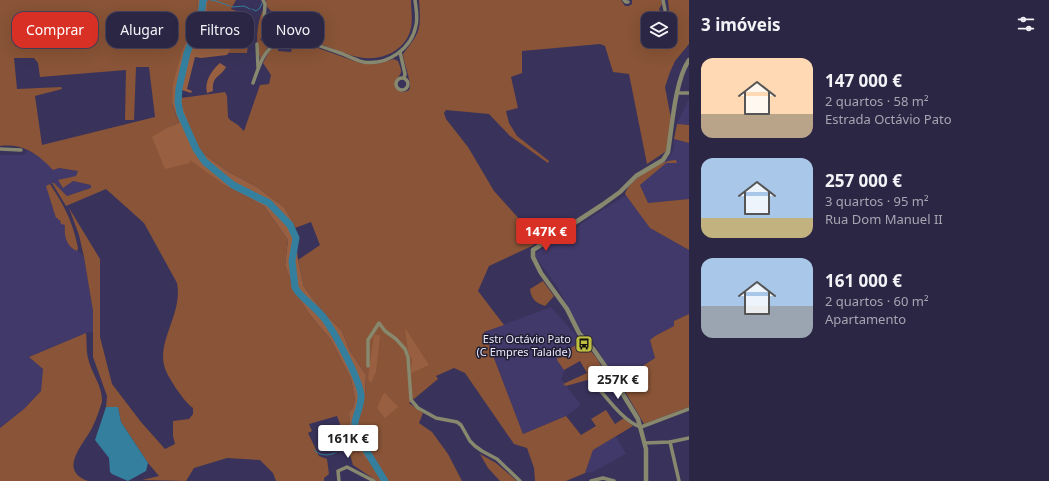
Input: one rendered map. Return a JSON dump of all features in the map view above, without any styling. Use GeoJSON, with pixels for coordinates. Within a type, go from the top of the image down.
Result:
{"type":"FeatureCollection","features":[{"type":"Feature","properties":{"kind":"street"},"geometry":{"type":"LineString","coordinates":[[263,0],[265,4],[264,12]]}},
{"type":"Feature","properties":{"kind":"street"},"geometry":{"type":"LineString","coordinates":[[324,47],[359,60],[372,62],[389,58],[400,52],[408,43],[415,28],[417,18],[415,0]]}},
{"type":"Feature","properties":{"kind":"street"},"geometry":{"type":"LineString","coordinates":[[664,0],[665,10]]}},
{"type":"Feature","properties":{"kind":"street"},"geometry":{"type":"LineString","coordinates":[[257,44],[258,68]]}},
{"type":"Feature","properties":{"kind":"street"},"geometry":{"type":"LineString","coordinates":[[254,83],[258,68],[270,48]]}},
{"type":"Feature","properties":{"kind":"street"},"geometry":{"type":"LineString","coordinates":[[400,52],[405,74],[404,78]]}},
{"type":"Feature","properties":{"kind":"street"},"geometry":{"type":"LineString","coordinates":[[646,481],[647,457],[638,418],[610,373],[594,350],[579,333],[566,309],[541,273],[532,254],[533,250],[602,205],[620,192],[636,176],[665,158],[668,152],[682,74],[689,60]]}},
{"type":"Feature","properties":{"kind":"street"},"geometry":{"type":"LineString","coordinates":[[678,93],[689,93]]}},
{"type":"Feature","properties":{"kind":"street"},"geometry":{"type":"LineString","coordinates":[[0,149],[21,150]]}},
{"type":"Feature","properties":{"kind":"street"},"geometry":{"type":"LineString","coordinates":[[368,366],[368,340],[379,323],[385,331],[396,339],[405,349],[408,357],[411,400],[418,408],[436,418],[457,422],[461,425],[470,441],[475,446],[488,455],[498,459],[520,481]]}},
{"type":"Feature","properties":{"kind":"street"},"geometry":{"type":"LineString","coordinates":[[592,381],[624,417],[636,426],[641,427],[689,410]]}},
{"type":"Feature","properties":{"kind":"street"},"geometry":{"type":"LineString","coordinates":[[645,443],[670,442],[689,438]]}},
{"type":"Feature","properties":{"kind":"street"},"geometry":{"type":"LineString","coordinates":[[670,442],[679,481]]}},
{"type":"Feature","properties":{"kind":"street"},"geometry":{"type":"LineString","coordinates":[[339,481],[338,471],[347,466],[374,481]]}},
{"type":"Feature","properties":{"kind":"street"},"geometry":{"type":"LineString","coordinates":[[591,481],[603,478],[614,481]]}},
{"type":"Feature","properties":{"kind":"shaded area"},"geometry":{"type":"Polygon","coordinates":[[[0,0],[198,0],[197,12],[186,12],[186,41],[183,48],[172,103],[179,124],[173,125],[190,159],[224,185],[264,206],[288,240],[285,265],[295,292],[310,315],[331,340],[351,379],[355,399],[353,408],[349,412],[350,433],[345,437],[337,416],[309,424],[312,431],[308,433],[319,456],[327,459],[329,474],[324,478],[324,481],[276,481],[273,473],[260,460],[227,458],[194,468],[186,481],[142,480],[159,476],[148,463],[121,422],[118,407],[106,407],[107,396],[93,357],[93,311],[84,257],[79,235],[69,208],[100,259],[100,337],[112,384],[141,422],[165,449],[175,444],[173,436],[173,421],[189,419],[193,414],[193,408],[185,401],[175,387],[167,374],[164,365],[164,345],[177,304],[177,283],[144,223],[106,189],[66,206],[52,183],[54,183],[67,196],[91,188],[91,185],[73,181],[63,188],[58,180],[76,176],[78,171],[59,168],[53,170],[42,159],[30,151],[16,146],[0,146],[0,0]],[[14,58],[17,89],[61,87],[62,89],[35,96],[42,145],[155,117],[149,67],[136,67],[134,120],[125,120],[126,70],[40,77],[38,63],[34,58],[14,58]]]}},
{"type":"Feature","properties":{"kind":"shaded area"},"geometry":{"type":"Polygon","coordinates":[[[198,0],[207,0],[207,12],[197,12],[198,0]]]}},
{"type":"Feature","properties":{"kind":"shaded area"},"geometry":{"type":"Polygon","coordinates":[[[207,0],[236,0],[231,9],[240,12],[207,12],[207,0]]]}},
{"type":"Feature","properties":{"kind":"shaded area"},"geometry":{"type":"Polygon","coordinates":[[[266,0],[411,0],[411,28],[404,43],[391,53],[375,58],[358,57],[324,45],[324,12],[276,12],[271,11],[267,7],[266,0]]]}},
{"type":"Feature","properties":{"kind":"shaded area"},"geometry":{"type":"Polygon","coordinates":[[[419,0],[621,0],[625,6],[629,6],[632,4],[632,0],[661,0],[662,4],[659,9],[660,12],[641,12],[641,48],[677,48],[677,12],[668,12],[669,10],[668,0],[689,0],[689,44],[675,61],[665,87],[672,124],[667,149],[647,164],[629,74],[613,72],[605,46],[600,44],[522,51],[522,73],[511,77],[518,108],[506,111],[509,123],[517,136],[549,161],[548,163],[510,136],[489,114],[446,110],[444,113],[446,119],[468,147],[494,191],[529,230],[534,245],[489,266],[478,291],[504,325],[484,332],[523,434],[566,416],[581,435],[596,426],[591,419],[606,410],[615,424],[624,418],[633,426],[593,450],[585,473],[566,481],[535,481],[534,468],[527,448],[514,444],[465,373],[454,368],[436,376],[438,379],[409,403],[423,413],[419,423],[432,432],[448,454],[462,481],[388,481],[379,467],[358,421],[365,393],[366,375],[350,351],[342,331],[324,313],[304,287],[298,260],[320,245],[311,222],[295,228],[284,207],[257,187],[227,171],[197,149],[183,111],[181,98],[225,92],[227,96],[228,117],[244,131],[260,85],[269,84],[271,75],[263,63],[273,48],[278,48],[278,51],[291,52],[292,48],[318,48],[363,64],[377,64],[394,59],[398,61],[401,70],[401,74],[395,81],[396,89],[403,92],[408,91],[410,83],[403,54],[413,40],[420,24],[419,0]]]}},
{"type":"Feature","properties":{"kind":"shaded area"},"geometry":{"type":"Polygon","coordinates":[[[262,13],[262,36],[260,40],[262,41],[262,48],[267,48],[261,60],[257,35],[262,13]]]}},
{"type":"Feature","properties":{"kind":"shaded area"},"geometry":{"type":"Polygon","coordinates":[[[186,41],[186,48],[231,49],[227,55],[201,58],[195,57],[187,89],[192,91],[191,93],[182,90],[182,105],[197,149],[227,171],[257,187],[284,207],[294,224],[298,260],[304,287],[324,313],[342,331],[350,351],[366,375],[365,393],[358,421],[379,467],[388,481],[382,481],[369,461],[359,452],[353,442],[350,433],[349,412],[353,408],[355,399],[351,379],[331,340],[310,315],[295,292],[285,265],[288,240],[264,206],[224,185],[190,160],[190,163],[165,169],[152,137],[179,123],[172,103],[173,84],[186,41]]]}},
{"type":"Feature","properties":{"kind":"shaded area"},"geometry":{"type":"Polygon","coordinates":[[[193,48],[248,48],[247,53],[228,53],[231,49],[192,50],[193,48]]]}},
{"type":"Feature","properties":{"kind":"shaded area"},"geometry":{"type":"Polygon","coordinates":[[[220,63],[226,67],[224,71],[215,79],[213,91],[207,93],[206,89],[209,76],[220,63]]]}},
{"type":"Feature","properties":{"kind":"shaded area"},"geometry":{"type":"Polygon","coordinates":[[[689,99],[689,126],[676,125],[689,99]]]}},
{"type":"Feature","properties":{"kind":"shaded area"},"geometry":{"type":"Polygon","coordinates":[[[677,124],[689,125],[689,143],[674,139],[677,124]]]}},
{"type":"Feature","properties":{"kind":"shaded area"},"geometry":{"type":"Polygon","coordinates":[[[674,139],[689,143],[689,199],[648,203],[640,184],[664,163],[672,153],[674,139]]]}},
{"type":"Feature","properties":{"kind":"shaded area"},"geometry":{"type":"Polygon","coordinates":[[[27,150],[44,160],[53,170],[59,168],[78,171],[77,176],[73,181],[91,185],[91,188],[67,196],[54,183],[49,185],[77,250],[84,257],[93,311],[93,332],[86,333],[29,357],[43,369],[41,391],[24,409],[0,428],[0,155],[25,155],[27,150]]]}},
{"type":"Feature","properties":{"kind":"shaded area"},"geometry":{"type":"Polygon","coordinates":[[[676,160],[677,163],[666,163],[640,185],[648,203],[689,199],[689,250],[650,228],[625,194],[633,182],[646,171],[662,163],[676,160]]]}},
{"type":"Feature","properties":{"kind":"shaded area"},"geometry":{"type":"Polygon","coordinates":[[[50,184],[71,222],[78,248],[77,251],[70,246],[66,240],[65,225],[61,224],[60,220],[56,218],[46,186],[50,184]]]}},
{"type":"Feature","properties":{"kind":"shaded area"},"geometry":{"type":"Polygon","coordinates":[[[629,193],[650,228],[689,250],[689,314],[674,321],[674,326],[650,340],[655,358],[631,372],[618,382],[593,342],[585,336],[575,321],[558,288],[535,256],[536,253],[629,193]]]}},
{"type":"Feature","properties":{"kind":"shaded area"},"geometry":{"type":"Polygon","coordinates":[[[543,281],[554,296],[545,306],[534,300],[530,289],[543,281]]]}},
{"type":"Feature","properties":{"kind":"shaded area"},"geometry":{"type":"Polygon","coordinates":[[[551,307],[582,342],[558,358],[565,371],[561,379],[581,405],[566,416],[523,434],[484,332],[551,307]]]}},
{"type":"Feature","properties":{"kind":"shaded area"},"geometry":{"type":"Polygon","coordinates":[[[689,314],[689,407],[644,424],[619,381],[655,358],[650,340],[674,326],[674,321],[689,314]]]}},
{"type":"Feature","properties":{"kind":"shaded area"},"geometry":{"type":"Polygon","coordinates":[[[405,328],[429,365],[411,373],[412,360],[408,351],[405,328]]]}},
{"type":"Feature","properties":{"kind":"shaded area"},"geometry":{"type":"Polygon","coordinates":[[[86,333],[88,358],[102,396],[102,402],[93,425],[75,457],[75,470],[79,476],[88,481],[0,481],[0,428],[24,409],[41,391],[43,369],[29,357],[86,333]]]}},
{"type":"Feature","properties":{"kind":"shaded area"},"geometry":{"type":"Polygon","coordinates":[[[374,335],[380,335],[376,372],[371,383],[368,379],[374,335]]]}},
{"type":"Feature","properties":{"kind":"shaded area"},"geometry":{"type":"Polygon","coordinates":[[[582,341],[596,357],[605,372],[591,379],[566,386],[563,384],[587,373],[580,361],[564,370],[557,360],[557,357],[582,341]]]}},
{"type":"Feature","properties":{"kind":"shaded area"},"geometry":{"type":"Polygon","coordinates":[[[385,393],[398,407],[385,418],[377,408],[383,394],[385,393]]]}},
{"type":"Feature","properties":{"kind":"shaded area"},"geometry":{"type":"Polygon","coordinates":[[[616,436],[626,454],[591,473],[585,473],[593,450],[616,436]]]}},
{"type":"Feature","properties":{"kind":"shaded area"},"geometry":{"type":"Polygon","coordinates":[[[353,442],[359,452],[369,461],[382,481],[377,481],[353,465],[347,445],[353,442]]]}},
{"type":"Feature","properties":{"kind":"shaded area"},"geometry":{"type":"Polygon","coordinates":[[[480,454],[496,463],[517,481],[500,481],[488,468],[480,454]]]}},
{"type":"Feature","properties":{"kind":"water"},"geometry":{"type":"Polygon","coordinates":[[[106,407],[118,407],[121,422],[148,463],[146,471],[128,481],[110,472],[109,458],[95,440],[106,407]]]}},
{"type":"Feature","properties":{"kind":"waterway"},"geometry":{"type":"LineString","coordinates":[[203,0],[201,18],[187,53],[179,88],[178,102],[180,113],[196,149],[205,162],[233,185],[269,203],[290,225],[296,238],[292,261],[295,287],[329,325],[351,367],[361,395],[355,424],[356,434],[385,481]]}},
{"type":"Feature","properties":{"kind":"waterway"},"geometry":{"type":"LineString","coordinates":[[203,4],[208,0]]}},
{"type":"Feature","properties":{"kind":"waterway"},"geometry":{"type":"LineString","coordinates":[[211,0],[230,6]]}},
{"type":"Feature","properties":{"kind":"waterway"},"geometry":{"type":"LineString","coordinates":[[252,9],[256,11],[260,8],[262,3]]}},
{"type":"Feature","properties":{"kind":"waterway"},"geometry":{"type":"LineString","coordinates":[[232,7],[244,6],[250,9]]}},
{"type":"Feature","properties":{"kind":"waterway"},"geometry":{"type":"LineString","coordinates":[[346,448],[355,443],[362,443]]}},
{"type":"Feature","properties":{"kind":"waterway"},"geometry":{"type":"LineString","coordinates":[[314,450],[324,455],[335,453]]}},
{"type":"Feature","properties":{"kind":"place","name":"Estr Octávio Pato (C Empres Talaíde)"},"geometry":{"type":"Point","coordinates":[584,344]}}]}
